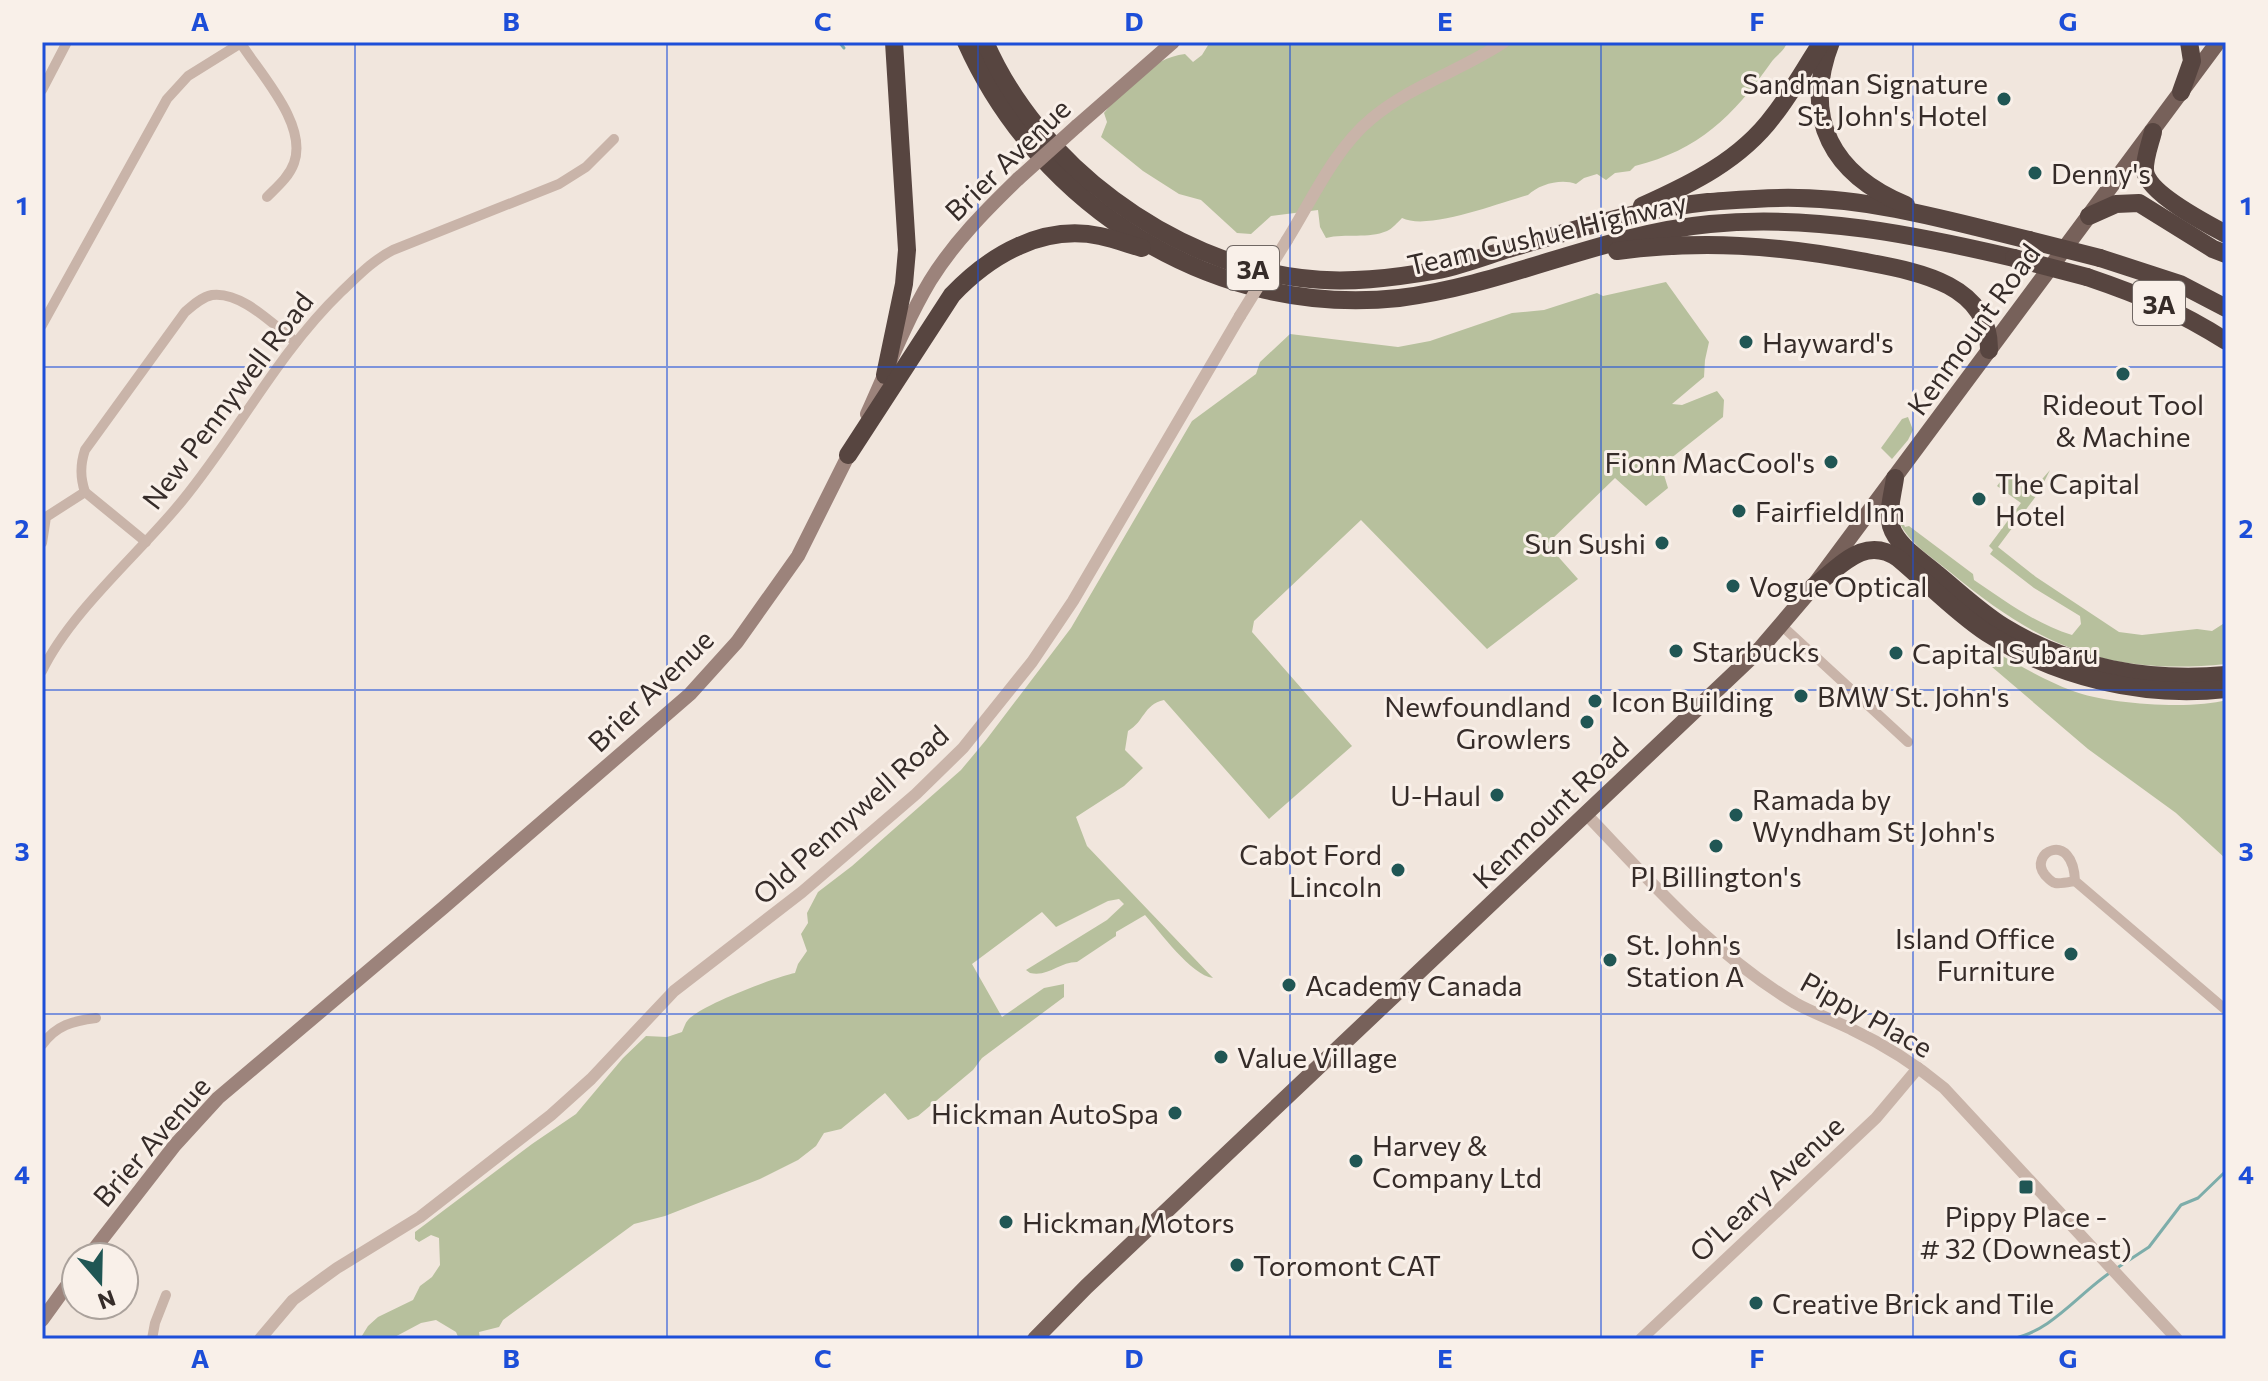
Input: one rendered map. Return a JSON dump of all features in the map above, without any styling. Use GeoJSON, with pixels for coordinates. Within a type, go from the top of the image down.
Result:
{"type":"FeatureCollection","features":[{"type":"Feature","properties":{"kind":"highway"},"geometry":{"type":"LineString","coordinates":[[885,375],[902,296],[907,250],[894,42]]}},
{"type":"Feature","properties":{"kind":"highway","name":"Team Gushue Highway"},"geometry":{"type":"LineString","coordinates":[[966,42],[990,90],[1012,123],[1055,171],[1101,213],[1184,263],[1214,277],[1247,287],[1294,296],[1348,301],[1399,298],[1449,288],[1630,237],[1678,228],[1788,222],[1881,231],[1948,243],[2087,277],[2177,311],[2226,341]]}},
{"type":"Feature","properties":{"kind":"highway","name":"Team Gushue Highway"},"geometry":{"type":"LineString","coordinates":[[985,42],[1010,89],[1029,116],[1075,167],[1098,187],[1172,236],[1206,252],[1244,265],[1301,278],[1340,281],[1441,269],[1606,221],[1661,209],[1707,202],[1798,198],[1926,215],[2100,258],[2180,284],[2226,308]]}},
{"type":"Feature","properties":{"kind":"highway"},"geometry":{"type":"LineString","coordinates":[[1606,221],[1691,183],[1737,153],[1773,117],[1822,42]]}},
{"type":"Feature","properties":{"kind":"highway"},"geometry":{"type":"LineString","coordinates":[[1831,42],[1822,71],[1820,94],[1822,119],[1830,142],[1843,163],[1859,180],[1881,195],[1926,215]]}},
{"type":"Feature","properties":{"kind":"highway"},"geometry":{"type":"LineString","coordinates":[[2181,92],[2192,61],[2189,42]]}},
{"type":"Feature","properties":{"kind":"highway"},"geometry":{"type":"LineString","coordinates":[[2153,132],[2145,169],[2147,176],[2162,193],[2226,234]]}},
{"type":"Feature","properties":{"kind":"highway"},"geometry":{"type":"LineString","coordinates":[[2089,216],[2116,204],[2139,203],[2226,254]]}},
{"type":"Feature","properties":{"kind":"highway"},"geometry":{"type":"LineString","coordinates":[[848,455],[952,295],[972,274],[995,258],[1020,244],[1056,235],[1098,235],[1184,263]]}},
{"type":"Feature","properties":{"kind":"highway"},"geometry":{"type":"LineString","coordinates":[[1535,264],[1649,247],[1695,244],[1799,249],[1915,272],[1943,282],[1966,299],[1984,319],[1989,333],[1989,350]]}},
{"type":"Feature","properties":{"kind":"highway"},"geometry":{"type":"LineString","coordinates":[[1895,478],[1890,519],[1897,537],[1972,604],[2004,627],[2077,661],[2115,670],[2154,677],[2226,675]]}},
{"type":"Feature","properties":{"kind":"highway"},"geometry":{"type":"LineString","coordinates":[[1813,587],[1864,550],[1878,549],[1898,558],[1986,632],[2040,661],[2108,683],[2139,688],[2226,689]]}},
{"type":"Feature","properties":{"kind":"main road","name":"Brier Avenue"},"geometry":{"type":"LineString","coordinates":[[100,1241],[175,1145],[218,1098],[690,694],[737,642],[798,556],[912,314],[931,279],[957,243],[1018,179],[1173,42]]}},
{"type":"Feature","properties":{"kind":"main road","name":"Kenmount Road"},"geometry":{"type":"LineString","coordinates":[[1036,1339],[1086,1287],[1716,692],[1781,625],[1895,478],[2218,42]]}},
{"type":"Feature","properties":{"kind":"main road"},"geometry":{"type":"LineString","coordinates":[[42,1320],[60,1295]]}},
{"type":"Feature","properties":{"kind":"street"},"geometry":{"type":"LineString","coordinates":[[42,90],[67,42]]}},
{"type":"Feature","properties":{"kind":"street","name":"Old Pennywell Road"},"geometry":{"type":"LineString","coordinates":[[260,1339],[303,1292],[420,1217],[561,1107],[674,991],[802,892],[956,756],[1032,662],[1073,601],[1240,316],[1345,147],[1371,119],[1504,42]]}},
{"type":"Feature","properties":{"kind":"street"},"geometry":{"type":"LineString","coordinates":[[42,325],[167,99],[188,76],[240,43],[286,112],[297,136],[294,162],[286,177],[267,197]]}},
{"type":"Feature","properties":{"kind":"street","name":"New Pennywell Road"},"geometry":{"type":"LineString","coordinates":[[42,671],[70,627],[202,476],[313,319],[379,257],[559,184],[586,167],[614,139]]}},
{"type":"Feature","properties":{"kind":"street"},"geometry":{"type":"LineString","coordinates":[[146,542],[85,492],[80,471],[85,450],[185,312],[212,295],[230,297],[244,303],[296,342]]}},
{"type":"Feature","properties":{"kind":"street"},"geometry":{"type":"LineString","coordinates":[[42,543],[46,517],[85,492]]}},
{"type":"Feature","properties":{"kind":"street"},"geometry":{"type":"LineString","coordinates":[[1781,625],[1908,742]]}},
{"type":"Feature","properties":{"kind":"street","name":"Pippy Place"},"geometry":{"type":"LineString","coordinates":[[1586,814],[1730,959],[1797,1004],[1885,1046],[1958,1101],[2176,1339]]}},
{"type":"Feature","properties":{"kind":"street"},"geometry":{"type":"LineString","coordinates":[[2075,881],[2226,1010]]}},
{"type":"Feature","properties":{"kind":"street"},"geometry":{"type":"LineString","coordinates":[[42,1045],[52,1032],[70,1022],[96,1018]]}},
{"type":"Feature","properties":{"kind":"street","name":"O'Leary Avenue"},"geometry":{"type":"LineString","coordinates":[[1641,1339],[1876,1118],[1901,1092],[1918,1068]]}},
{"type":"Feature","properties":{"kind":"street"},"geometry":{"type":"LineString","coordinates":[[152,1339],[166,1295]]}},
{"type":"Feature","properties":{"kind":"green space"},"geometry":{"type":"Polygon","coordinates":[[[1210,42],[1785,42],[1786,45],[1728,115],[1678,151],[1635,166],[1630,171],[1615,173],[1606,180],[1597,174],[1576,184],[1551,183],[1528,195],[1446,219],[1414,221],[1402,218],[1391,229],[1380,233],[1326,238],[1320,227],[1318,210],[1271,216],[1251,234],[1237,233],[1201,200],[1179,194],[1143,171],[1101,137],[1107,122],[1104,113],[1140,76],[1161,61],[1173,57],[1185,54],[1193,62],[1210,42]]]}},
{"type":"Feature","properties":{"kind":"green space"},"geometry":{"type":"Polygon","coordinates":[[[1666,282],[1709,342],[1704,377],[1672,404],[1682,405],[1717,391],[1724,400],[1723,417],[1670,459],[1664,475],[1668,488],[1646,506],[1615,478],[1547,544],[1578,579],[1487,649],[1361,520],[1254,621],[1252,632],[1352,746],[1269,819],[1164,700],[1148,709],[1128,731],[1125,750],[1143,768],[1124,786],[1076,817],[1087,846],[1213,978],[1186,961],[1145,915],[1116,932],[1116,936],[1077,962],[1043,973],[1030,973],[1026,970],[1107,920],[1124,904],[1119,899],[1108,901],[1056,927],[1042,912],[972,964],[1002,1017],[1044,988],[1064,984],[1064,997],[982,1058],[973,1070],[918,1116],[908,1120],[885,1093],[841,1129],[824,1133],[816,1146],[798,1160],[760,1179],[665,1216],[634,1224],[503,1320],[499,1327],[479,1332],[480,1339],[459,1339],[456,1332],[436,1320],[421,1323],[391,1339],[360,1339],[378,1317],[413,1300],[420,1286],[432,1277],[440,1265],[439,1238],[431,1235],[419,1242],[415,1239],[415,1232],[576,1114],[623,1058],[646,1036],[667,1037],[682,1032],[688,1020],[707,1007],[795,973],[807,951],[801,934],[818,892],[961,770],[1071,628],[1192,421],[1256,374],[1260,362],[1290,334],[1398,347],[1430,341],[1512,313],[1544,310],[1597,293],[1603,296],[1666,282]]]}},
{"type":"Feature","properties":{"kind":"green space"},"geometry":{"type":"Polygon","coordinates":[[[1908,417],[1913,430],[1892,459],[1881,448],[1902,419],[1908,417]]]}},
{"type":"Feature","properties":{"kind":"green space"},"geometry":{"type":"Polygon","coordinates":[[[2050,470],[2039,492],[1998,547],[2036,577],[2119,632],[2142,635],[2197,629],[2212,631],[2226,622],[2226,664],[2184,667],[2146,665],[2078,651],[2014,620],[1983,598],[1914,543],[1899,521],[1902,520],[1905,527],[1909,526],[1973,574],[1974,580],[2009,604],[2046,625],[2072,635],[2081,624],[2080,616],[2034,588],[1990,554],[1993,550],[1989,546],[2021,503],[1997,486],[2006,474],[2030,493],[2050,470]]]}},
{"type":"Feature","properties":{"kind":"green space"},"geometry":{"type":"Polygon","coordinates":[[[1990,649],[2031,672],[2088,696],[2171,705],[2226,700],[2226,859],[2176,813],[2088,749],[1985,661],[1990,649]]]}},
{"type":"Feature","properties":{"kind":"waterway"},"geometry":{"type":"LineString","coordinates":[[839,42],[844,48]]}},
{"type":"Feature","properties":{"kind":"waterway"},"geometry":{"type":"LineString","coordinates":[[2117,1268],[2149,1247],[2181,1205],[2198,1198],[2226,1171]]}},
{"type":"Feature","properties":{"kind":"waterway"},"geometry":{"type":"LineString","coordinates":[[2011,1339],[2052,1321],[2111,1272]]}},
{"type":"Feature","properties":{"kind":"place","name":"Sandman Signature St. John's Hotel"},"geometry":{"type":"Point","coordinates":[2004,99]}},
{"type":"Feature","properties":{"kind":"place","name":"Denny's"},"geometry":{"type":"Point","coordinates":[2035,173]}},
{"type":"Feature","properties":{"kind":"place","name":"Hayward's"},"geometry":{"type":"Point","coordinates":[1746,342]}},
{"type":"Feature","properties":{"kind":"place","name":"Rideout Tool & Machine"},"geometry":{"type":"Point","coordinates":[2123,374]}},
{"type":"Feature","properties":{"kind":"place","name":"Fionn MacCool's"},"geometry":{"type":"Point","coordinates":[1831,462]}},
{"type":"Feature","properties":{"kind":"place","name":"The Capital Hotel"},"geometry":{"type":"Point","coordinates":[1979,499]}},
{"type":"Feature","properties":{"kind":"place","name":"Fairfield Inn"},"geometry":{"type":"Point","coordinates":[1739,511]}},
{"type":"Feature","properties":{"kind":"place","name":"Sun Sushi"},"geometry":{"type":"Point","coordinates":[1662,543]}},
{"type":"Feature","properties":{"kind":"place","name":"Vogue Optical"},"geometry":{"type":"Point","coordinates":[1733,586]}},
{"type":"Feature","properties":{"kind":"place","name":"Starbucks"},"geometry":{"type":"Point","coordinates":[1676,651]}},
{"type":"Feature","properties":{"kind":"place","name":"Capital Subaru"},"geometry":{"type":"Point","coordinates":[1896,653]}},
{"type":"Feature","properties":{"kind":"place","name":"BMW St. John's"},"geometry":{"type":"Point","coordinates":[1801,696]}},
{"type":"Feature","properties":{"kind":"place","name":"Icon Building"},"geometry":{"type":"Point","coordinates":[1595,701]}},
{"type":"Feature","properties":{"kind":"place","name":"Newfoundland Growlers"},"geometry":{"type":"Point","coordinates":[1587,722]}},
{"type":"Feature","properties":{"kind":"place","name":"U-Haul"},"geometry":{"type":"Point","coordinates":[1497,795]}},
{"type":"Feature","properties":{"kind":"place","name":"Ramada by Wyndham St John's"},"geometry":{"type":"Point","coordinates":[1736,815]}},
{"type":"Feature","properties":{"kind":"place","name":"PJ Billington's"},"geometry":{"type":"Point","coordinates":[1716,846]}},
{"type":"Feature","properties":{"kind":"place","name":"Cabot Ford Lincoln"},"geometry":{"type":"Point","coordinates":[1398,870]}},
{"type":"Feature","properties":{"kind":"place","name":"Island Office Furniture"},"geometry":{"type":"Point","coordinates":[2071,954]}},
{"type":"Feature","properties":{"kind":"place","name":"St. John's Station A"},"geometry":{"type":"Point","coordinates":[1610,960]}},
{"type":"Feature","properties":{"kind":"place","name":"Academy Canada"},"geometry":{"type":"Point","coordinates":[1289,985]}},
{"type":"Feature","properties":{"kind":"place","name":"Value Village"},"geometry":{"type":"Point","coordinates":[1221,1057]}},
{"type":"Feature","properties":{"kind":"place","name":"Hickman AutoSpa"},"geometry":{"type":"Point","coordinates":[1175,1113]}},
{"type":"Feature","properties":{"kind":"place","name":"Harvey & Company Ltd"},"geometry":{"type":"Point","coordinates":[1356,1161]}},
{"type":"Feature","properties":{"kind":"place","name":"Pippy Place - # 32 (Downeast)"},"geometry":{"type":"Point","coordinates":[2026,1187]}},
{"type":"Feature","properties":{"kind":"place","name":"Hickman Motors"},"geometry":{"type":"Point","coordinates":[1006,1222]}},
{"type":"Feature","properties":{"kind":"place","name":"Toromont CAT"},"geometry":{"type":"Point","coordinates":[1237,1265]}},
{"type":"Feature","properties":{"kind":"place","name":"Creative Brick and Tile"},"geometry":{"type":"Point","coordinates":[1756,1303]}}]}
